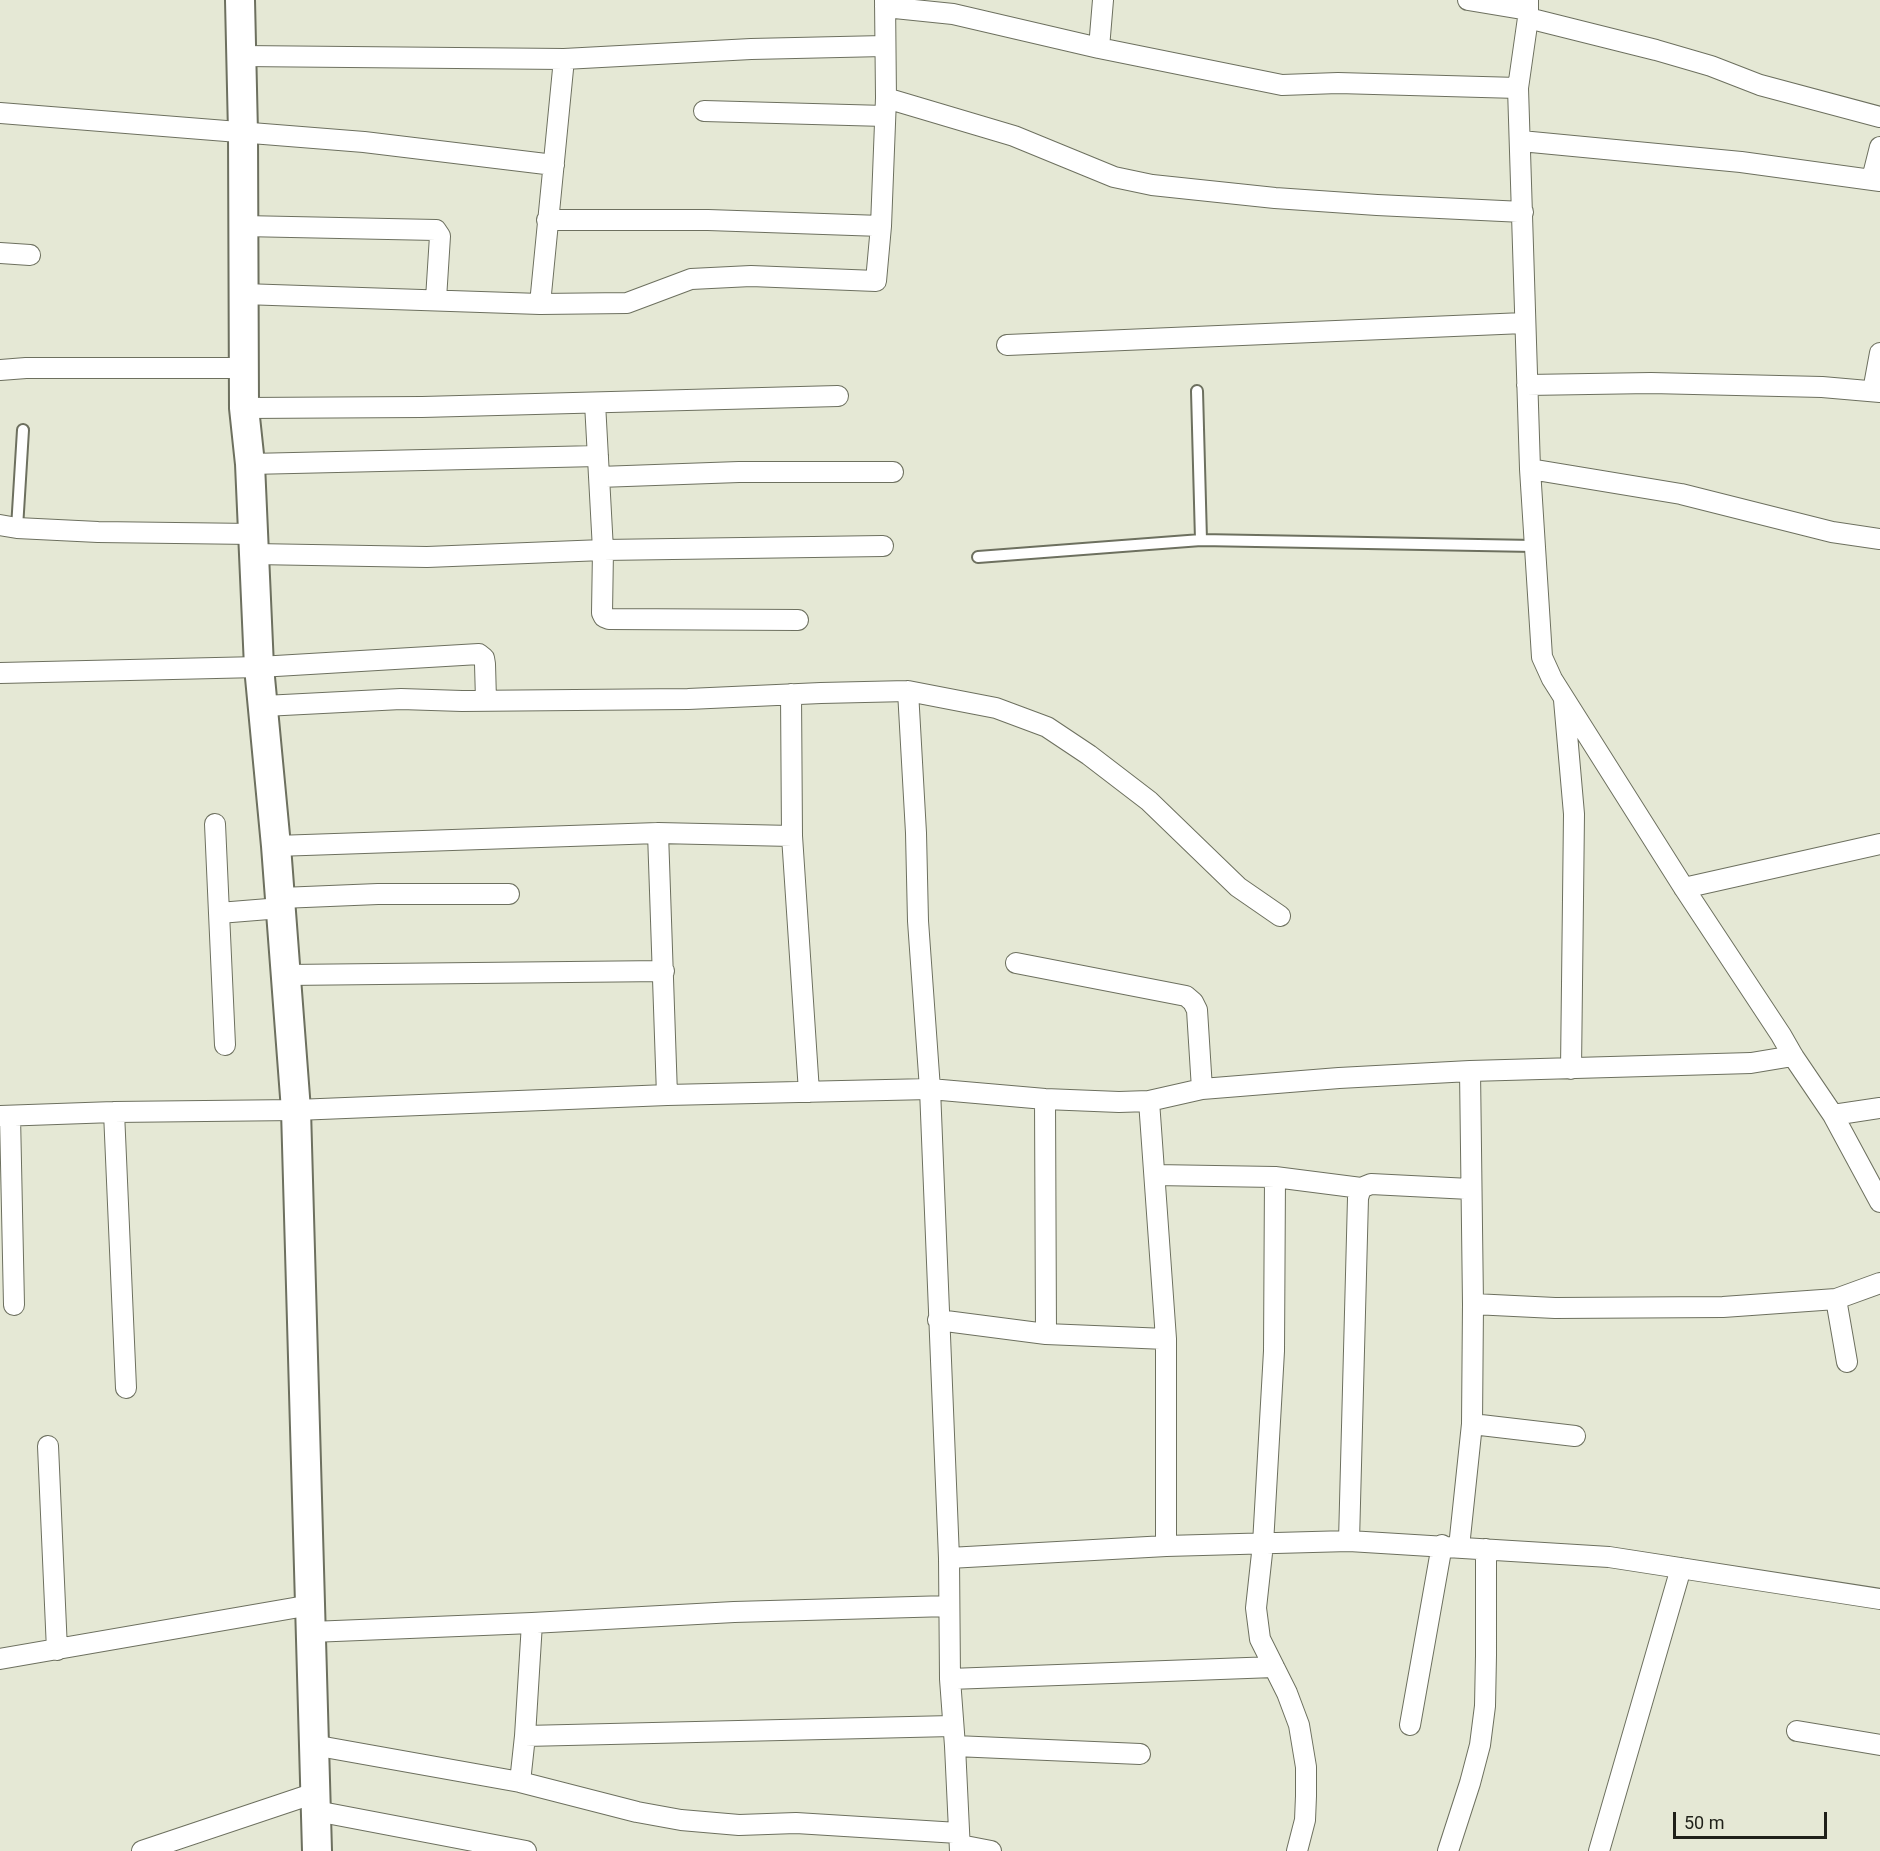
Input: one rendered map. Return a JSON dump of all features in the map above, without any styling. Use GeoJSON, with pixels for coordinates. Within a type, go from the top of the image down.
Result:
{"type":"FeatureCollection","features":[{"type":"Feature","properties":{"kind":"street"},"geometry":{"type":"LineString","coordinates":[[240,0],[244,408],[250,464],[260,667],[281,903],[296,1110],[317,1851]]}},
{"type":"Feature","properties":{"kind":"street"},"geometry":{"type":"LineString","coordinates":[[1099,48],[1103,0]]}},
{"type":"Feature","properties":{"kind":"street"},"geometry":{"type":"LineString","coordinates":[[1468,0],[1528,9],[1711,66],[1760,86],[1880,117]]}},
{"type":"Feature","properties":{"kind":"street"},"geometry":{"type":"LineString","coordinates":[[243,294],[540,304],[627,303],[691,279],[751,276],[876,281],[881,226],[886,107],[885,4],[953,14],[1099,48],[1282,85],[1338,83],[1518,88]]}},
{"type":"Feature","properties":{"kind":"street"},"geometry":{"type":"LineString","coordinates":[[1528,9],[1518,88],[1530,469],[1542,657],[1552,679],[1684,888],[1833,1115],[1880,1202]]}},
{"type":"Feature","properties":{"kind":"street"},"geometry":{"type":"LineString","coordinates":[[241,56],[564,59],[751,49],[884,46]]}},
{"type":"Feature","properties":{"kind":"street"},"geometry":{"type":"LineString","coordinates":[[540,304],[564,59]]}},
{"type":"Feature","properties":{"kind":"street"},"geometry":{"type":"LineString","coordinates":[[704,111],[886,107],[1014,136],[1114,177],[1152,185],[1275,198],[1523,212]]}},
{"type":"Feature","properties":{"kind":"street"},"geometry":{"type":"LineString","coordinates":[[0,113],[408,147],[554,165]]}},
{"type":"Feature","properties":{"kind":"street"},"geometry":{"type":"LineString","coordinates":[[1521,141],[1740,162],[1876,180],[1880,147]]}},
{"type":"Feature","properties":{"kind":"street"},"geometry":{"type":"LineString","coordinates":[[547,220],[708,220],[881,226]]}},
{"type":"Feature","properties":{"kind":"street"},"geometry":{"type":"LineString","coordinates":[[243,226],[436,230],[440,236],[436,299]]}},
{"type":"Feature","properties":{"kind":"street"},"geometry":{"type":"LineString","coordinates":[[0,253],[30,255]]}},
{"type":"Feature","properties":{"kind":"street"},"geometry":{"type":"LineString","coordinates":[[1007,345],[1524,323]]}},
{"type":"Feature","properties":{"kind":"street"},"geometry":{"type":"LineString","coordinates":[[1527,385],[1651,383],[1822,387],[1876,392],[1880,353]]}},
{"type":"Feature","properties":{"kind":"street"},"geometry":{"type":"LineString","coordinates":[[0,370],[243,368]]}},
{"type":"Feature","properties":{"kind":"street"},"geometry":{"type":"LineString","coordinates":[[244,408],[595,403],[838,396]]}},
{"type":"Feature","properties":{"kind":"street"},"geometry":{"type":"LineString","coordinates":[[595,403],[603,550],[602,613],[604,617],[609,619],[798,620]]}},
{"type":"Feature","properties":{"kind":"street"},"geometry":{"type":"LineString","coordinates":[[250,464],[598,456]]}},
{"type":"Feature","properties":{"kind":"street"},"geometry":{"type":"LineString","coordinates":[[1530,469],[1681,494],[1832,532],[1880,539]]}},
{"type":"Feature","properties":{"kind":"street"},"geometry":{"type":"LineString","coordinates":[[599,477],[739,472],[893,472]]}},
{"type":"Feature","properties":{"kind":"street"},"geometry":{"type":"LineString","coordinates":[[8,527],[427,557],[603,550],[883,546]]}},
{"type":"Feature","properties":{"kind":"street"},"geometry":{"type":"LineString","coordinates":[[0,673],[260,667],[479,654],[484,657],[486,700]]}},
{"type":"Feature","properties":{"kind":"street"},"geometry":{"type":"LineString","coordinates":[[264,706],[401,699],[688,699],[908,691],[996,708],[1047,727],[1089,755],[1149,801],[1238,887],[1280,916]]}},
{"type":"Feature","properties":{"kind":"street"},"geometry":{"type":"LineString","coordinates":[[908,691],[916,833],[918,921],[930,1089],[948,1558],[950,1679],[960,1843]]}},
{"type":"Feature","properties":{"kind":"street"},"geometry":{"type":"LineString","coordinates":[[791,694],[792,836],[809,1092]]}},
{"type":"Feature","properties":{"kind":"street"},"geometry":{"type":"LineString","coordinates":[[1563,694],[1574,814],[1570,1069]]}},
{"type":"Feature","properties":{"kind":"street"},"geometry":{"type":"LineString","coordinates":[[215,824],[225,1046]]}},
{"type":"Feature","properties":{"kind":"street"},"geometry":{"type":"LineString","coordinates":[[276,846],[658,833],[792,836]]}},
{"type":"Feature","properties":{"kind":"street"},"geometry":{"type":"LineString","coordinates":[[658,833],[667,1095]]}},
{"type":"Feature","properties":{"kind":"street"},"geometry":{"type":"LineString","coordinates":[[1684,888],[1880,844]]}},
{"type":"Feature","properties":{"kind":"street"},"geometry":{"type":"LineString","coordinates":[[219,913],[281,903],[378,894],[509,894]]}},
{"type":"Feature","properties":{"kind":"street"},"geometry":{"type":"LineString","coordinates":[[1016,963],[1186,996],[1197,1010],[1202,1089]]}},
{"type":"Feature","properties":{"kind":"street"},"geometry":{"type":"LineString","coordinates":[[286,975],[664,971]]}},
{"type":"Feature","properties":{"kind":"street"},"geometry":{"type":"LineString","coordinates":[[14,1305],[5,1116],[296,1110],[667,1095],[930,1089],[1045,1099],[1149,1101],[1202,1089],[1339,1078],[1470,1071],[1751,1064],[1793,1056]]}},
{"type":"Feature","properties":{"kind":"street"},"geometry":{"type":"LineString","coordinates":[[1410,1725],[1451,1546],[1472,1424],[1470,1071]]}},
{"type":"Feature","properties":{"kind":"street"},"geometry":{"type":"LineString","coordinates":[[1045,1099],[1046,1334]]}},
{"type":"Feature","properties":{"kind":"street"},"geometry":{"type":"LineString","coordinates":[[1149,1101],[1166,1339],[1166,1546]]}},
{"type":"Feature","properties":{"kind":"street"},"geometry":{"type":"LineString","coordinates":[[1833,1115],[1880,1108]]}},
{"type":"Feature","properties":{"kind":"street"},"geometry":{"type":"LineString","coordinates":[[114,1112],[126,1388]]}},
{"type":"Feature","properties":{"kind":"street"},"geometry":{"type":"LineString","coordinates":[[1155,1175],[1275,1177],[1361,1188],[1371,1184],[1470,1189]]}},
{"type":"Feature","properties":{"kind":"street"},"geometry":{"type":"LineString","coordinates":[[1275,1177],[1274,1351],[1263,1544],[1256,1608],[1260,1639],[1275,1667],[1299,1725],[1305,1767],[1305,1820],[1297,1851]]}},
{"type":"Feature","properties":{"kind":"street"},"geometry":{"type":"LineString","coordinates":[[1349,1541],[1358,1198],[1361,1188]]}},
{"type":"Feature","properties":{"kind":"street"},"geometry":{"type":"LineString","coordinates":[[1473,1304],[1555,1308],[1723,1307],[1836,1299],[1880,1283]]}},
{"type":"Feature","properties":{"kind":"street"},"geometry":{"type":"LineString","coordinates":[[1836,1299],[1847,1362]]}},
{"type":"Feature","properties":{"kind":"street"},"geometry":{"type":"LineString","coordinates":[[938,1320],[1046,1334],[1166,1339]]}},
{"type":"Feature","properties":{"kind":"street"},"geometry":{"type":"LineString","coordinates":[[1472,1424],[1575,1436]]}},
{"type":"Feature","properties":{"kind":"street"},"geometry":{"type":"LineString","coordinates":[[48,1446],[57,1650]]}},
{"type":"Feature","properties":{"kind":"street"},"geometry":{"type":"LineString","coordinates":[[948,1558],[1166,1546],[1349,1541],[1609,1557],[1880,1599]]}},
{"type":"Feature","properties":{"kind":"street"},"geometry":{"type":"LineString","coordinates":[[1448,1851],[1480,1745],[1485,1706],[1486,1549]]}},
{"type":"Feature","properties":{"kind":"street"},"geometry":{"type":"LineString","coordinates":[[1599,1851],[1681,1568]]}},
{"type":"Feature","properties":{"kind":"street"},"geometry":{"type":"LineString","coordinates":[[0,1659],[311,1618],[532,1623],[734,1612],[949,1606]]}},
{"type":"Feature","properties":{"kind":"street"},"geometry":{"type":"LineString","coordinates":[[520,1782],[532,1623]]}},
{"type":"Feature","properties":{"kind":"street"},"geometry":{"type":"LineString","coordinates":[[950,1679],[1275,1667]]}},
{"type":"Feature","properties":{"kind":"street"},"geometry":{"type":"LineString","coordinates":[[525,1736],[952,1726]]}},
{"type":"Feature","properties":{"kind":"street"},"geometry":{"type":"LineString","coordinates":[[1797,1731],[1880,1745]]}},
{"type":"Feature","properties":{"kind":"street"},"geometry":{"type":"LineString","coordinates":[[313,1745],[520,1782],[637,1812],[681,1820],[740,1825],[796,1823],[960,1843],[991,1851]]}},
{"type":"Feature","properties":{"kind":"street"},"geometry":{"type":"LineString","coordinates":[[955,1746],[1140,1754]]}},
{"type":"Feature","properties":{"kind":"street"},"geometry":{"type":"LineString","coordinates":[[142,1851],[316,1802],[526,1851]]}},
{"type":"Feature","properties":{"kind":"lane"},"geometry":{"type":"LineString","coordinates":[[1197,391],[1201,540]]}},
{"type":"Feature","properties":{"kind":"lane"},"geometry":{"type":"LineString","coordinates":[[8,527],[23,430]]}},
{"type":"Feature","properties":{"kind":"lane"},"geometry":{"type":"LineString","coordinates":[[978,557],[1201,540],[1534,546]]}}]}
